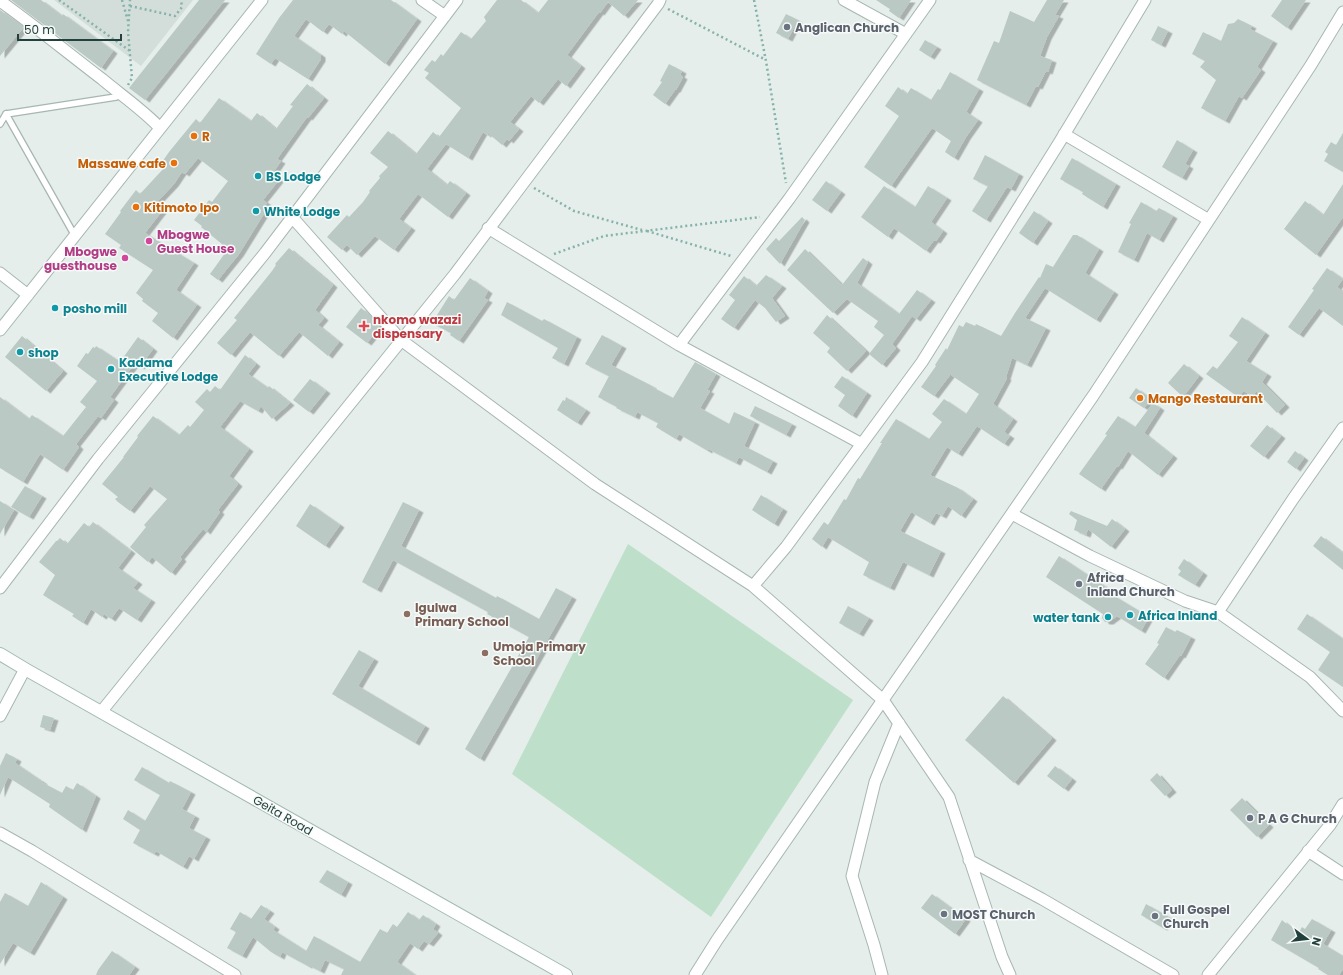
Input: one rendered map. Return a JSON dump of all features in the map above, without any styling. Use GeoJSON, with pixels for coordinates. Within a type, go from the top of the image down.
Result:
{"type":"FeatureCollection","features":[{"type":"Feature","properties":{"kind":"main road","name":"Geita Road"},"geometry":{"type":"LineString","coordinates":[[0,654],[566,975]]}},
{"type":"Feature","properties":{"kind":"street"},"geometry":{"type":"LineString","coordinates":[[0,330],[262,0]]}},
{"type":"Feature","properties":{"kind":"street"},"geometry":{"type":"LineString","coordinates":[[422,0],[445,16]]}},
{"type":"Feature","properties":{"kind":"street"},"geometry":{"type":"LineString","coordinates":[[0,588],[98,459],[265,253],[457,0]]}},
{"type":"Feature","properties":{"kind":"street"},"geometry":{"type":"LineString","coordinates":[[844,0],[906,34]]}},
{"type":"Feature","properties":{"kind":"street"},"geometry":{"type":"LineString","coordinates":[[679,345],[789,199],[930,0]]}},
{"type":"Feature","properties":{"kind":"street"},"geometry":{"type":"LineString","coordinates":[[0,1],[37,28],[160,128]]}},
{"type":"Feature","properties":{"kind":"street"},"geometry":{"type":"LineString","coordinates":[[753,586],[786,547],[922,362],[1064,134],[1141,1]]}},
{"type":"Feature","properties":{"kind":"street"},"geometry":{"type":"LineString","coordinates":[[101,712],[455,274],[659,2]]}},
{"type":"Feature","properties":{"kind":"street"},"geometry":{"type":"LineString","coordinates":[[695,975],[717,940],[1093,396],[1311,65],[1343,12]]}},
{"type":"Feature","properties":{"kind":"street"},"geometry":{"type":"LineString","coordinates":[[1064,134],[1209,220]]}},
{"type":"Feature","properties":{"kind":"street"},"geometry":{"type":"LineString","coordinates":[[292,217],[401,340],[595,484],[753,586],[883,700],[949,797],[1002,957],[1010,975]]}},
{"type":"Feature","properties":{"kind":"street"},"geometry":{"type":"LineString","coordinates":[[488,228],[679,345],[862,444]]}},
{"type":"Feature","properties":{"kind":"street"},"geometry":{"type":"LineString","coordinates":[[0,273],[28,294]]}},
{"type":"Feature","properties":{"kind":"street"},"geometry":{"type":"LineString","coordinates":[[1218,612],[1293,499],[1343,428]]}},
{"type":"Feature","properties":{"kind":"street"},"geometry":{"type":"LineString","coordinates":[[1012,514],[1103,562],[1184,601],[1218,612],[1310,677],[1343,711]]}},
{"type":"Feature","properties":{"kind":"street"},"geometry":{"type":"LineString","coordinates":[[0,716],[25,669]]}},
{"type":"Feature","properties":{"kind":"street"},"geometry":{"type":"LineString","coordinates":[[882,975],[852,876],[875,782],[899,723]]}},
{"type":"Feature","properties":{"kind":"street"},"geometry":{"type":"LineString","coordinates":[[1208,975],[1330,825],[1343,804]]}},
{"type":"Feature","properties":{"kind":"street"},"geometry":{"type":"LineString","coordinates":[[0,833],[235,975]]}},
{"type":"Feature","properties":{"kind":"street"},"geometry":{"type":"LineString","coordinates":[[1308,852],[1343,874]]}},
{"type":"Feature","properties":{"kind":"street"},"geometry":{"type":"LineString","coordinates":[[970,860],[1042,899],[1173,975]]}},
{"type":"Feature","properties":{"kind":"lane"},"geometry":{"type":"LineString","coordinates":[[6,114],[121,95]]}},
{"type":"Feature","properties":{"kind":"lane"},"geometry":{"type":"LineString","coordinates":[[0,124],[6,114]]}},
{"type":"Feature","properties":{"kind":"lane"},"geometry":{"type":"LineString","coordinates":[[6,114],[75,237]]}},
{"type":"Feature","properties":{"kind":"path"},"geometry":{"type":"LineString","coordinates":[[60,0],[130,51]]}},
{"type":"Feature","properties":{"kind":"path"},"geometry":{"type":"LineString","coordinates":[[122,0],[129,24]]}},
{"type":"Feature","properties":{"kind":"path"},"geometry":{"type":"LineString","coordinates":[[121,95],[132,78],[129,24],[130,0]]}},
{"type":"Feature","properties":{"kind":"path"},"geometry":{"type":"LineString","coordinates":[[130,6],[174,16],[182,7],[181,0]]}},
{"type":"Feature","properties":{"kind":"path"},"geometry":{"type":"LineString","coordinates":[[754,0],[766,61],[789,199]]}},
{"type":"Feature","properties":{"kind":"path"},"geometry":{"type":"LineString","coordinates":[[659,2],[766,61]]}},
{"type":"Feature","properties":{"kind":"path"},"geometry":{"type":"LineString","coordinates":[[524,181],[574,211],[742,260]]}},
{"type":"Feature","properties":{"kind":"path"},"geometry":{"type":"LineString","coordinates":[[538,259],[604,236],[777,214]]}},
{"type":"Feature","properties":{"kind":"shaded area"},"geometry":{"type":"Polygon","coordinates":[[[54,0],[193,0],[141,66],[54,0]]]}},
{"type":"Feature","properties":{"kind":"green space"},"geometry":{"type":"Polygon","coordinates":[[[628,544],[853,700],[711,917],[512,774],[628,544]]]}},
{"type":"Feature","properties":{"kind":"building"},"geometry":{"type":"Polygon","coordinates":[[[11,0],[41,0],[62,16],[63,14],[113,51],[101,68],[11,0]]]}},
{"type":"Feature","properties":{"kind":"building"},"geometry":{"type":"Polygon","coordinates":[[[199,0],[225,0],[145,100],[129,88],[199,0]]]}},
{"type":"Feature","properties":{"kind":"building"},"geometry":{"type":"Polygon","coordinates":[[[293,0],[391,0],[417,19],[385,64],[344,31],[342,34],[329,24],[323,32],[306,19],[294,36],[321,55],[321,59],[308,79],[275,58],[271,64],[256,54],[279,18],[293,0]]]}},
{"type":"Feature","properties":{"kind":"building"},"geometry":{"type":"Polygon","coordinates":[[[497,0],[521,0],[538,13],[548,0],[638,0],[624,16],[608,2],[567,55],[581,66],[566,86],[558,79],[539,103],[531,96],[510,122],[519,129],[509,141],[507,139],[502,145],[488,133],[487,135],[483,132],[468,158],[446,144],[427,169],[447,185],[450,181],[466,193],[448,217],[418,194],[399,219],[411,228],[394,250],[375,236],[357,255],[347,245],[342,250],[327,237],[347,215],[349,217],[363,202],[370,192],[369,191],[380,178],[379,176],[388,167],[370,153],[388,131],[416,154],[433,132],[439,137],[461,108],[425,78],[429,73],[424,70],[432,60],[435,62],[441,54],[443,56],[461,32],[471,39],[486,21],[484,17],[497,0]]]}},
{"type":"Feature","properties":{"kind":"building"},"geometry":{"type":"Polygon","coordinates":[[[876,0],[911,0],[899,18],[889,11],[890,9],[876,0]]]}},
{"type":"Feature","properties":{"kind":"building"},"geometry":{"type":"Polygon","coordinates":[[[1047,0],[1064,0],[1055,15],[1059,16],[1047,37],[1040,56],[1052,60],[1048,72],[1046,71],[1038,87],[1036,86],[1026,105],[977,80],[994,41],[999,43],[1010,11],[1034,22],[1047,0]]]}},
{"type":"Feature","properties":{"kind":"building"},"geometry":{"type":"Polygon","coordinates":[[[1282,0],[1306,0],[1287,28],[1271,16],[1282,0]]]}},
{"type":"Feature","properties":{"kind":"building"},"geometry":{"type":"Polygon","coordinates":[[[0,10],[24,27],[0,56],[0,10]]]}},
{"type":"Feature","properties":{"kind":"building","name":"Anglican Church"},"geometry":{"type":"Polygon","coordinates":[[[786,14],[798,20],[788,39],[776,33],[786,14]]]}},
{"type":"Feature","properties":{"kind":"building"},"geometry":{"type":"Polygon","coordinates":[[[1238,19],[1252,26],[1250,29],[1273,41],[1257,67],[1261,70],[1242,98],[1239,96],[1225,121],[1201,108],[1216,80],[1200,67],[1205,61],[1192,54],[1203,32],[1221,41],[1228,24],[1234,23],[1238,19]]]}},
{"type":"Feature","properties":{"kind":"building"},"geometry":{"type":"Polygon","coordinates":[[[1158,26],[1168,31],[1161,45],[1151,40],[1158,26]]]}},
{"type":"Feature","properties":{"kind":"building"},"geometry":{"type":"Polygon","coordinates":[[[925,40],[937,47],[930,57],[919,50],[925,40]]]}},
{"type":"Feature","properties":{"kind":"building"},"geometry":{"type":"Polygon","coordinates":[[[669,64],[682,71],[680,75],[683,77],[676,90],[665,104],[653,95],[662,82],[660,81],[669,64]]]}},
{"type":"Feature","properties":{"kind":"building"},"geometry":{"type":"Polygon","coordinates":[[[950,72],[979,89],[966,112],[978,120],[954,158],[945,152],[951,141],[932,128],[891,186],[864,167],[899,116],[885,106],[898,87],[907,94],[911,88],[931,100],[938,89],[940,90],[950,72]]]}},
{"type":"Feature","properties":{"kind":"building"},"geometry":{"type":"Polygon","coordinates":[[[307,84],[324,98],[308,118],[307,117],[277,159],[281,161],[272,174],[279,180],[263,200],[267,203],[264,207],[265,212],[239,254],[218,280],[210,274],[228,249],[194,220],[209,200],[212,202],[228,181],[198,158],[185,174],[182,172],[174,184],[154,205],[162,211],[145,233],[194,263],[176,290],[197,305],[173,338],[152,321],[158,313],[142,301],[143,299],[136,293],[153,270],[119,248],[121,245],[105,234],[136,190],[140,194],[164,168],[160,165],[169,152],[196,119],[200,123],[219,98],[251,121],[257,113],[276,129],[293,106],[290,105],[307,84]]]}},
{"type":"Feature","properties":{"kind":"building"},"geometry":{"type":"Polygon","coordinates":[[[1343,133],[1343,172],[1324,161],[1328,154],[1325,152],[1331,142],[1336,145],[1343,133]]]}},
{"type":"Feature","properties":{"kind":"building"},"geometry":{"type":"Polygon","coordinates":[[[1177,140],[1193,150],[1185,164],[1189,166],[1182,178],[1162,167],[1177,140]]]}},
{"type":"Feature","properties":{"kind":"building"},"geometry":{"type":"Polygon","coordinates":[[[985,155],[1019,174],[1011,189],[1007,187],[986,220],[972,211],[988,186],[973,179],[985,155]]]}},
{"type":"Feature","properties":{"kind":"building"},"geometry":{"type":"Polygon","coordinates":[[[1072,158],[1116,184],[1103,207],[1082,194],[1083,192],[1060,179],[1072,158]]]}},
{"type":"Feature","properties":{"kind":"building"},"geometry":{"type":"Polygon","coordinates":[[[826,181],[841,192],[827,211],[812,200],[826,181]]]}},
{"type":"Feature","properties":{"kind":"building"},"geometry":{"type":"Polygon","coordinates":[[[1343,184],[1343,217],[1316,255],[1284,229],[1305,201],[1323,215],[1343,184]]]}},
{"type":"Feature","properties":{"kind":"building"},"geometry":{"type":"Polygon","coordinates":[[[884,186],[915,207],[928,186],[947,198],[931,222],[943,231],[926,251],[894,228],[888,237],[861,217],[884,186]]]}},
{"type":"Feature","properties":{"kind":"building"},"geometry":{"type":"Polygon","coordinates":[[[1141,202],[1156,211],[1159,208],[1173,216],[1159,240],[1147,233],[1134,260],[1118,252],[1131,224],[1129,223],[1141,202]]]}},
{"type":"Feature","properties":{"kind":"building"},"geometry":{"type":"Polygon","coordinates":[[[1034,211],[1048,221],[1033,243],[1019,233],[1034,211]]]}},
{"type":"Feature","properties":{"kind":"building"},"geometry":{"type":"Polygon","coordinates":[[[802,217],[805,220],[780,264],[766,249],[776,238],[779,241],[802,217]]]}},
{"type":"Feature","properties":{"kind":"building"},"geometry":{"type":"Polygon","coordinates":[[[1073,235],[1077,235],[1099,249],[1085,273],[1114,292],[1096,320],[1045,288],[1025,318],[1046,328],[1027,365],[1012,358],[1006,377],[1007,378],[993,404],[1013,419],[1004,432],[1010,436],[1004,444],[977,426],[958,454],[947,447],[930,475],[958,488],[973,499],[961,516],[948,506],[942,516],[936,513],[930,523],[911,512],[900,531],[941,551],[929,575],[903,562],[890,588],[863,575],[869,562],[828,537],[822,547],[812,539],[824,522],[828,525],[844,499],[846,500],[858,478],[860,479],[882,443],[880,443],[896,419],[929,439],[942,422],[932,414],[944,399],[966,414],[979,394],[951,375],[934,396],[921,387],[936,366],[935,365],[946,348],[947,350],[959,325],[963,327],[966,322],[975,326],[976,324],[1001,336],[1039,277],[1040,278],[1046,264],[1053,267],[1073,235]]]}},
{"type":"Feature","properties":{"kind":"building"},"geometry":{"type":"Polygon","coordinates":[[[289,248],[333,285],[315,310],[324,318],[318,325],[339,342],[328,356],[299,332],[279,356],[250,332],[231,355],[217,343],[237,320],[234,318],[289,248]]]}},
{"type":"Feature","properties":{"kind":"building"},"geometry":{"type":"Polygon","coordinates":[[[805,249],[842,285],[863,258],[868,262],[857,283],[899,314],[917,290],[931,300],[916,319],[912,316],[892,344],[896,348],[882,365],[869,354],[884,335],[874,327],[878,321],[847,299],[833,313],[787,270],[805,249]]]}},
{"type":"Feature","properties":{"kind":"building"},"geometry":{"type":"Polygon","coordinates":[[[1327,268],[1343,279],[1337,287],[1343,292],[1343,326],[1319,308],[1299,335],[1288,327],[1314,290],[1312,289],[1327,268]]]}},
{"type":"Feature","properties":{"kind":"building"},"geometry":{"type":"Polygon","coordinates":[[[766,275],[782,286],[772,298],[785,316],[776,322],[765,308],[755,300],[734,328],[721,319],[735,300],[729,295],[744,276],[756,286],[766,275]]]}},
{"type":"Feature","properties":{"kind":"building"},"geometry":{"type":"Polygon","coordinates":[[[470,278],[488,291],[484,298],[488,300],[459,341],[450,335],[451,333],[432,323],[449,296],[454,300],[470,278]]]}},
{"type":"Feature","properties":{"kind":"building"},"geometry":{"type":"Polygon","coordinates":[[[507,302],[542,321],[544,319],[577,337],[564,364],[552,358],[558,348],[501,315],[507,302]]]}},
{"type":"Feature","properties":{"kind":"building","name":"nkomo wazazi dispensary"},"geometry":{"type":"Polygon","coordinates":[[[361,308],[369,314],[380,327],[367,343],[346,327],[361,308]]]}},
{"type":"Feature","properties":{"kind":"building"},"geometry":{"type":"Polygon","coordinates":[[[827,315],[866,351],[847,371],[827,352],[830,348],[813,333],[827,315]]]}},
{"type":"Feature","properties":{"kind":"building"},"geometry":{"type":"Polygon","coordinates":[[[1242,317],[1265,333],[1246,361],[1267,374],[1262,382],[1285,405],[1277,413],[1256,391],[1253,397],[1244,391],[1238,397],[1206,374],[1213,366],[1217,369],[1238,342],[1229,336],[1242,317]]]}},
{"type":"Feature","properties":{"kind":"building"},"geometry":{"type":"Polygon","coordinates":[[[602,335],[622,346],[611,365],[673,398],[695,362],[716,374],[707,390],[710,391],[700,408],[729,424],[734,412],[755,422],[744,446],[773,461],[767,472],[739,457],[736,463],[708,449],[708,451],[679,434],[676,439],[656,427],[658,423],[637,412],[635,417],[598,397],[609,376],[585,364],[602,335]]]}},
{"type":"Feature","properties":{"kind":"building"},"geometry":{"type":"Polygon","coordinates":[[[22,336],[63,371],[46,391],[5,357],[22,336]]]}},
{"type":"Feature","properties":{"kind":"building"},"geometry":{"type":"Polygon","coordinates":[[[138,337],[153,349],[140,367],[135,363],[110,397],[114,400],[101,418],[98,416],[76,444],[79,447],[63,470],[40,454],[23,482],[0,468],[0,397],[29,419],[32,415],[63,436],[86,407],[80,402],[97,381],[77,366],[86,353],[88,354],[93,347],[95,348],[96,346],[120,362],[138,337]]]}},
{"type":"Feature","properties":{"kind":"building"},"geometry":{"type":"Polygon","coordinates":[[[245,355],[256,364],[248,374],[268,388],[269,386],[290,403],[272,419],[261,406],[258,411],[240,401],[220,427],[249,449],[229,476],[238,484],[218,510],[220,512],[206,532],[203,529],[180,557],[182,559],[171,573],[152,557],[148,562],[130,547],[146,527],[144,525],[167,499],[150,486],[130,511],[118,502],[115,499],[118,497],[102,484],[124,457],[138,437],[137,436],[153,416],[179,435],[188,425],[190,427],[204,410],[195,402],[207,389],[210,392],[215,386],[220,390],[245,355]]]}},
{"type":"Feature","properties":{"kind":"building"},"geometry":{"type":"Polygon","coordinates":[[[1184,364],[1199,376],[1183,397],[1168,383],[1184,364]]]}},
{"type":"Feature","properties":{"kind":"building"},"geometry":{"type":"Polygon","coordinates":[[[842,376],[867,393],[852,416],[838,406],[845,395],[834,387],[842,376]]]}},
{"type":"Feature","properties":{"kind":"building"},"geometry":{"type":"Polygon","coordinates":[[[310,379],[326,391],[309,412],[293,400],[310,379]]]}},
{"type":"Feature","properties":{"kind":"building","name":"Mango Restaurant"},"geometry":{"type":"Polygon","coordinates":[[[1136,388],[1151,399],[1144,408],[1129,398],[1136,388]]]}},
{"type":"Feature","properties":{"kind":"building"},"geometry":{"type":"Polygon","coordinates":[[[566,397],[586,410],[577,423],[557,410],[563,400],[565,401],[566,397]]]}},
{"type":"Feature","properties":{"kind":"building"},"geometry":{"type":"Polygon","coordinates":[[[1153,403],[1160,408],[1144,433],[1173,456],[1158,475],[1128,451],[1101,489],[1079,474],[1107,435],[1105,434],[1118,416],[1135,427],[1153,403]]]}},
{"type":"Feature","properties":{"kind":"building"},"geometry":{"type":"Polygon","coordinates":[[[755,406],[792,424],[786,435],[750,416],[755,406]]]}},
{"type":"Feature","properties":{"kind":"building"},"geometry":{"type":"Polygon","coordinates":[[[1267,425],[1281,436],[1264,457],[1250,446],[1267,425]]]}},
{"type":"Feature","properties":{"kind":"building"},"geometry":{"type":"Polygon","coordinates":[[[1295,451],[1304,458],[1296,469],[1287,462],[1295,451]]]}},
{"type":"Feature","properties":{"kind":"building"},"geometry":{"type":"Polygon","coordinates":[[[25,486],[42,496],[29,517],[11,507],[25,486]]]}},
{"type":"Feature","properties":{"kind":"building"},"geometry":{"type":"Polygon","coordinates":[[[761,495],[783,509],[774,524],[752,510],[761,495]]]}},
{"type":"Feature","properties":{"kind":"building"},"geometry":{"type":"Polygon","coordinates":[[[0,501],[14,510],[0,534],[0,501]]]}},
{"type":"Feature","properties":{"kind":"building"},"geometry":{"type":"Polygon","coordinates":[[[403,502],[419,510],[401,546],[496,598],[497,596],[539,619],[556,588],[572,597],[480,759],[465,749],[529,637],[487,614],[488,612],[393,560],[377,590],[362,582],[403,502]]]}},
{"type":"Feature","properties":{"kind":"building"},"geometry":{"type":"Polygon","coordinates":[[[310,504],[340,525],[325,546],[296,526],[310,504]]]}},
{"type":"Feature","properties":{"kind":"building"},"geometry":{"type":"Polygon","coordinates":[[[1071,511],[1107,526],[1112,519],[1125,529],[1111,547],[1088,529],[1086,535],[1074,530],[1077,520],[1069,514],[1071,511]]]}},
{"type":"Feature","properties":{"kind":"building"},"geometry":{"type":"Polygon","coordinates":[[[93,522],[131,551],[118,568],[138,582],[133,588],[151,600],[137,620],[119,608],[111,619],[104,614],[102,617],[91,609],[83,623],[72,616],[74,614],[43,595],[55,575],[39,562],[60,538],[67,544],[84,523],[89,527],[93,522]]]}},
{"type":"Feature","properties":{"kind":"building"},"geometry":{"type":"Polygon","coordinates":[[[1321,536],[1343,553],[1343,570],[1313,546],[1321,536]]]}},
{"type":"Feature","properties":{"kind":"building","name":"Africa Inland Church"},"geometry":{"type":"Polygon","coordinates":[[[1059,556],[1112,591],[1111,594],[1149,617],[1141,631],[1117,616],[1109,622],[1105,622],[1102,618],[1103,614],[1046,577],[1059,556]]]}},
{"type":"Feature","properties":{"kind":"building"},"geometry":{"type":"Polygon","coordinates":[[[1184,559],[1203,573],[1195,585],[1178,575],[1181,571],[1178,568],[1184,559]]]}},
{"type":"Feature","properties":{"kind":"building"},"geometry":{"type":"Polygon","coordinates":[[[848,606],[869,618],[859,634],[839,623],[848,606]]]}},
{"type":"Feature","properties":{"kind":"building"},"geometry":{"type":"Polygon","coordinates":[[[1307,614],[1343,639],[1343,687],[1318,670],[1330,652],[1297,629],[1307,614]]]}},
{"type":"Feature","properties":{"kind":"building"},"geometry":{"type":"Polygon","coordinates":[[[1166,627],[1175,632],[1177,630],[1191,637],[1181,656],[1180,655],[1164,678],[1145,664],[1159,644],[1157,643],[1166,627]]]}},
{"type":"Feature","properties":{"kind":"building"},"geometry":{"type":"Polygon","coordinates":[[[359,650],[374,659],[358,686],[425,726],[415,743],[332,694],[359,650]]]}},
{"type":"Feature","properties":{"kind":"building"},"geometry":{"type":"Polygon","coordinates":[[[1003,696],[1052,738],[1014,783],[965,740],[1003,696]]]}},
{"type":"Feature","properties":{"kind":"building"},"geometry":{"type":"Polygon","coordinates":[[[43,715],[54,718],[50,730],[40,727],[43,715]]]}},
{"type":"Feature","properties":{"kind":"building"},"geometry":{"type":"Polygon","coordinates":[[[6,753],[17,759],[15,763],[43,783],[62,793],[66,786],[73,790],[77,783],[96,796],[82,830],[49,807],[50,804],[8,777],[0,795],[0,766],[6,753]]]}},
{"type":"Feature","properties":{"kind":"building"},"geometry":{"type":"Polygon","coordinates":[[[1055,766],[1072,779],[1064,789],[1047,776],[1055,766]]]}},
{"type":"Feature","properties":{"kind":"building"},"geometry":{"type":"Polygon","coordinates":[[[142,767],[169,783],[170,781],[191,792],[182,809],[195,816],[189,828],[206,837],[194,859],[189,856],[183,867],[156,851],[154,854],[133,843],[140,830],[123,819],[128,810],[145,821],[160,795],[134,780],[142,767]]]}},
{"type":"Feature","properties":{"kind":"building"},"geometry":{"type":"Polygon","coordinates":[[[1157,773],[1172,790],[1165,796],[1150,780],[1157,773]]]}},
{"type":"Feature","properties":{"kind":"building","name":"P A G Church"},"geometry":{"type":"Polygon","coordinates":[[[1242,798],[1269,825],[1257,837],[1230,810],[1242,798]]]}},
{"type":"Feature","properties":{"kind":"building"},"geometry":{"type":"Polygon","coordinates":[[[327,870],[348,882],[341,895],[319,882],[327,870]]]}},
{"type":"Feature","properties":{"kind":"building"},"geometry":{"type":"Polygon","coordinates":[[[41,882],[63,897],[30,953],[13,943],[0,964],[0,902],[5,893],[28,906],[41,882]]]}},
{"type":"Feature","properties":{"kind":"building","name":"MOST Church"},"geometry":{"type":"Polygon","coordinates":[[[932,894],[966,919],[955,934],[921,908],[932,894]]]}},
{"type":"Feature","properties":{"kind":"building","name":"Full Gospel Church"},"geometry":{"type":"Polygon","coordinates":[[[1146,904],[1169,917],[1163,928],[1141,915],[1146,904]]]}},
{"type":"Feature","properties":{"kind":"building"},"geometry":{"type":"Polygon","coordinates":[[[261,905],[270,911],[264,919],[275,927],[273,930],[306,951],[314,936],[360,962],[380,929],[387,933],[393,924],[397,927],[408,912],[419,920],[423,915],[436,924],[433,929],[438,933],[429,944],[424,941],[418,949],[410,943],[397,962],[415,975],[341,975],[344,969],[325,960],[320,971],[282,952],[280,957],[271,952],[253,937],[242,956],[227,948],[236,932],[230,929],[240,912],[251,919],[261,905]]]}},
{"type":"Feature","properties":{"kind":"building"},"geometry":{"type":"Polygon","coordinates":[[[1312,919],[1331,930],[1323,944],[1343,956],[1343,969],[1339,975],[1328,975],[1318,969],[1319,968],[1271,940],[1282,920],[1298,934],[1302,927],[1305,929],[1312,919]]]}},
{"type":"Feature","properties":{"kind":"building"},"geometry":{"type":"Polygon","coordinates":[[[112,951],[135,967],[129,975],[96,975],[112,951]]]}},
{"type":"Feature","properties":{"kind":"place","name":"Anglican Church"},"geometry":{"type":"Point","coordinates":[787,27]}},
{"type":"Feature","properties":{"kind":"place","name":"R"},"geometry":{"type":"Point","coordinates":[194,136]}},
{"type":"Feature","properties":{"kind":"place","name":"Massawe cafe"},"geometry":{"type":"Point","coordinates":[174,163]}},
{"type":"Feature","properties":{"kind":"place","name":"BS Lodge"},"geometry":{"type":"Point","coordinates":[258,176]}},
{"type":"Feature","properties":{"kind":"place","name":"Kitimoto Ipo"},"geometry":{"type":"Point","coordinates":[136,207]}},
{"type":"Feature","properties":{"kind":"place","name":"White Lodge"},"geometry":{"type":"Point","coordinates":[256,211]}},
{"type":"Feature","properties":{"kind":"place","name":"Mbogwe Guest House"},"geometry":{"type":"Point","coordinates":[149,241]}},
{"type":"Feature","properties":{"kind":"place","name":"Mbogwe guesthouse"},"geometry":{"type":"Point","coordinates":[125,258]}},
{"type":"Feature","properties":{"kind":"place","name":"posho mill"},"geometry":{"type":"Point","coordinates":[55,308]}},
{"type":"Feature","properties":{"kind":"place","name":"nkomo wazazi dispensary"},"geometry":{"type":"Point","coordinates":[364,326]}},
{"type":"Feature","properties":{"kind":"place","name":"shop"},"geometry":{"type":"Point","coordinates":[20,352]}},
{"type":"Feature","properties":{"kind":"place","name":"Kadama Executive Lodge"},"geometry":{"type":"Point","coordinates":[111,369]}},
{"type":"Feature","properties":{"kind":"place","name":"Mango Restaurant"},"geometry":{"type":"Point","coordinates":[1140,398]}},
{"type":"Feature","properties":{"kind":"place","name":"Africa Inland Church"},"geometry":{"type":"Point","coordinates":[1079,584]}},
{"type":"Feature","properties":{"kind":"place","name":"Igulwa Primary School"},"geometry":{"type":"Point","coordinates":[407,614]}},
{"type":"Feature","properties":{"kind":"place","name":"Africa Inland"},"geometry":{"type":"Point","coordinates":[1130,615]}},
{"type":"Feature","properties":{"kind":"place","name":"water tank"},"geometry":{"type":"Point","coordinates":[1108,617]}},
{"type":"Feature","properties":{"kind":"place","name":"Umoja Primary School"},"geometry":{"type":"Point","coordinates":[485,653]}},
{"type":"Feature","properties":{"kind":"place","name":"P A G Church"},"geometry":{"type":"Point","coordinates":[1250,818]}},
{"type":"Feature","properties":{"kind":"place","name":"MOST Church"},"geometry":{"type":"Point","coordinates":[944,914]}},
{"type":"Feature","properties":{"kind":"place","name":"Full Gospel Church"},"geometry":{"type":"Point","coordinates":[1155,916]}}]}
